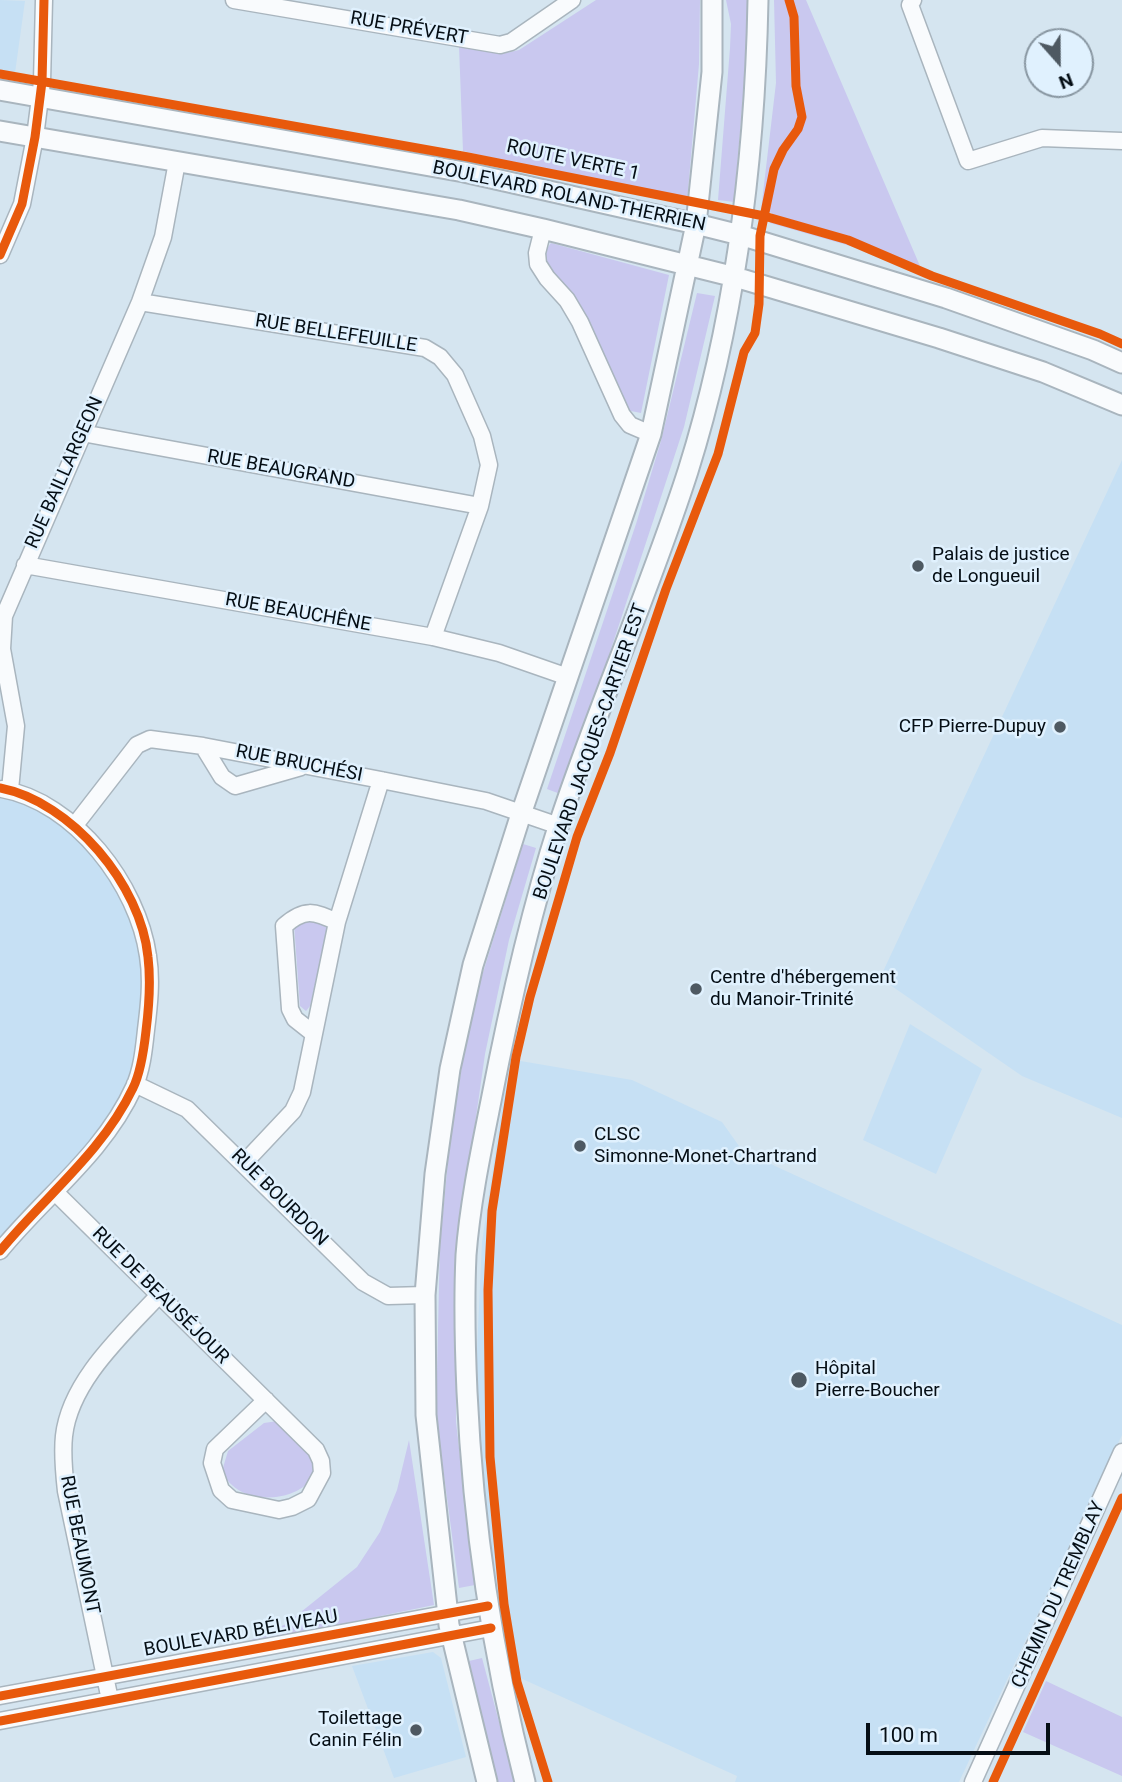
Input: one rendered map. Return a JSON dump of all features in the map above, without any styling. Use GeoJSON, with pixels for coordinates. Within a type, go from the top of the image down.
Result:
{"type":"FeatureCollection","features":[{"type":"Feature","properties":{"kind":"main road"},"geometry":{"type":"LineString","coordinates":[[487,1782],[451,1636],[426,1415],[425,1295],[435,1174],[450,1069],[473,965],[521,814],[651,434],[696,224],[712,72],[712,0]]}},
{"type":"Feature","properties":{"kind":"main road","name":"BOULEVARD JACQUES-CARTIER EST"},"geometry":{"type":"LineString","coordinates":[[525,1782],[491,1628],[471,1480],[465,1346],[467,1252],[479,1162],[509,1008],[559,826],[688,471],[722,347],[735,277],[756,86],[758,0]]}},
{"type":"Feature","properties":{"kind":"main road","name":"BOULEVARD ROLAND-THERRIEN"},"geometry":{"type":"LineString","coordinates":[[0,90],[464,172],[696,224],[946,298],[1122,363]]}},
{"type":"Feature","properties":{"kind":"main road","name":"BOULEVARD ROLAND-THERRIEN"},"geometry":{"type":"LineString","coordinates":[[0,131],[459,210],[543,229],[735,277],[939,338],[1043,372],[1122,405]]}},
{"type":"Feature","properties":{"kind":"street"},"geometry":{"type":"LineString","coordinates":[[0,254],[22,204],[35,137],[41,99],[44,0]]}},
{"type":"Feature","properties":{"kind":"street","name":"RUE PRÉVERT"},"geometry":{"type":"LineString","coordinates":[[233,0],[500,45],[511,42],[572,0]]}},
{"type":"Feature","properties":{"kind":"street"},"geometry":{"type":"LineString","coordinates":[[913,0],[910,5],[968,161],[1042,138],[1122,142]]}},
{"type":"Feature","properties":{"kind":"street","name":"RUE BAILLARGEON"},"geometry":{"type":"LineString","coordinates":[[5,789],[16,726],[2,649],[4,617],[24,565],[140,302],[163,237],[177,162]]}},
{"type":"Feature","properties":{"kind":"street","name":"BOULEVARD ROLAND-THERRIEN"},"geometry":{"type":"LineString","coordinates":[[543,229],[537,253],[538,264],[567,300],[580,322],[622,415],[630,425],[651,434]]}},
{"type":"Feature","properties":{"kind":"street","name":"RUE BELLEFEUILLE"},"geometry":{"type":"LineString","coordinates":[[140,302],[425,348],[440,357],[455,375],[482,436],[489,465],[480,506],[433,637]]}},
{"type":"Feature","properties":{"kind":"street","name":"RUE BEAUGRAND"},"geometry":{"type":"LineString","coordinates":[[82,433],[480,506]]}},
{"type":"Feature","properties":{"kind":"street","name":"RUE BEAUCHÊNE"},"geometry":{"type":"LineString","coordinates":[[24,565],[433,637],[499,653],[568,677]]}},
{"type":"Feature","properties":{"kind":"street","name":"RUE BRUCHÉSI"},"geometry":{"type":"LineString","coordinates":[[75,825],[137,745],[150,739],[203,746],[486,801],[559,826]]}},
{"type":"Feature","properties":{"kind":"street"},"geometry":{"type":"LineString","coordinates":[[203,746],[222,777],[234,786],[306,766]]}},
{"type":"Feature","properties":{"kind":"street"},"geometry":{"type":"LineString","coordinates":[[244,1163],[293,1111],[302,1092],[337,922],[382,780]]}},
{"type":"Feature","properties":{"kind":"street"},"geometry":{"type":"LineString","coordinates":[[0,1251],[101,1142],[116,1121],[135,1084],[144,1046],[149,1006],[148,955],[136,912],[120,881],[75,825],[47,805],[5,789]]}},
{"type":"Feature","properties":{"kind":"street"},"geometry":{"type":"LineString","coordinates":[[314,1034],[295,1019],[290,1009],[284,926],[297,915],[319,913],[337,922]]}},
{"type":"Feature","properties":{"kind":"street","name":"RUE BOURDON"},"geometry":{"type":"LineString","coordinates":[[135,1084],[187,1109],[363,1282],[388,1296],[425,1295]]}},
{"type":"Feature","properties":{"kind":"street","name":"RUE DE BEAUSÉJOUR"},"geometry":{"type":"LineString","coordinates":[[55,1192],[266,1400],[316,1450],[322,1473],[308,1499],[279,1510],[232,1500],[221,1490],[212,1463],[215,1449],[266,1400]]}},
{"type":"Feature","properties":{"kind":"street","name":"RUE BEAUMONT"},"geometry":{"type":"LineString","coordinates":[[110,1700],[66,1490],[64,1434],[73,1405],[98,1361],[159,1295]]}},
{"type":"Feature","properties":{"kind":"street","name":"CHEMIN DU TREMBLAY"},"geometry":{"type":"LineString","coordinates":[[973,1782],[1122,1452]]}},
{"type":"Feature","properties":{"kind":"street","name":"BOULEVARD BÉLIVEAU"},"geometry":{"type":"LineString","coordinates":[[0,1696],[488,1606]]}},
{"type":"Feature","properties":{"kind":"street","name":"BOULEVARD BÉLIVEAU"},"geometry":{"type":"LineString","coordinates":[[0,1721],[491,1628]]}},
{"type":"Feature","properties":{"kind":"shaded area"},"geometry":{"type":"Polygon","coordinates":[[[0,0],[25,1],[15,73],[0,70],[0,0]]]}},
{"type":"Feature","properties":{"kind":"shaded area"},"geometry":{"type":"Polygon","coordinates":[[[596,0],[700,0],[699,64],[687,202],[463,151],[459,46],[502,54],[519,50],[596,0]]]}},
{"type":"Feature","properties":{"kind":"shaded area"},"geometry":{"type":"Polygon","coordinates":[[[726,0],[748,0],[734,202],[718,200],[731,24],[726,0]]]}},
{"type":"Feature","properties":{"kind":"shaded area"},"geometry":{"type":"Polygon","coordinates":[[[774,0],[806,0],[920,266],[770,223],[772,213],[761,210],[776,83],[774,0]]]}},
{"type":"Feature","properties":{"kind":"shaded area"},"geometry":{"type":"Polygon","coordinates":[[[551,243],[669,275],[641,413],[625,407],[577,307],[547,267],[544,255],[551,243]]]}},
{"type":"Feature","properties":{"kind":"shaded area"},"geometry":{"type":"Polygon","coordinates":[[[697,293],[715,296],[684,427],[563,795],[547,789],[636,524],[661,441],[697,293]]]}},
{"type":"Feature","properties":{"kind":"shaded area","name":"CFP Pierre-Dupuy"},"geometry":{"type":"Polygon","coordinates":[[[1122,460],[1122,1118],[1022,1076],[880,978],[1122,460]]]}},
{"type":"Feature","properties":{"kind":"shaded area"},"geometry":{"type":"Polygon","coordinates":[[[0,791],[73,827],[116,882],[146,955],[141,1046],[127,1090],[114,1116],[0,1245],[0,791]]]}},
{"type":"Feature","properties":{"kind":"shaded area"},"geometry":{"type":"Polygon","coordinates":[[[523,844],[536,848],[509,940],[485,1054],[471,1152],[457,1299],[456,1422],[475,1585],[459,1588],[436,1415],[440,1244],[450,1141],[464,1053],[481,979],[523,844]]]}},
{"type":"Feature","properties":{"kind":"shaded area"},"geometry":{"type":"Polygon","coordinates":[[[312,917],[329,924],[310,1006],[306,1011],[300,1006],[294,924],[312,917]]]}},
{"type":"Feature","properties":{"kind":"shaded area"},"geometry":{"type":"Polygon","coordinates":[[[910,1024],[982,1069],[936,1174],[863,1140],[910,1024]]]}},
{"type":"Feature","properties":{"kind":"shaded area","name":"Hôpital Pierre-Boucher"},"geometry":{"type":"Polygon","coordinates":[[[509,1059],[632,1080],[722,1122],[739,1146],[775,1166],[1122,1325],[1122,1435],[959,1782],[735,1782],[737,1776],[498,1668],[471,1480],[482,1242],[509,1059]]]}},
{"type":"Feature","properties":{"kind":"shaded area"},"geometry":{"type":"Polygon","coordinates":[[[278,1421],[310,1451],[315,1466],[311,1479],[300,1489],[284,1496],[248,1494],[233,1486],[222,1471],[228,1451],[264,1423],[278,1421]]]}},
{"type":"Feature","properties":{"kind":"shaded area"},"geometry":{"type":"Polygon","coordinates":[[[409,1440],[434,1605],[240,1645],[286,1624],[357,1567],[380,1532],[397,1490],[409,1440]]]}},
{"type":"Feature","properties":{"kind":"shaded area"},"geometry":{"type":"Polygon","coordinates":[[[433,1652],[441,1658],[466,1757],[394,1778],[352,1666],[433,1652]]]}},
{"type":"Feature","properties":{"kind":"shaded area"},"geometry":{"type":"Polygon","coordinates":[[[482,1658],[515,1782],[498,1782],[469,1661],[482,1658]]]}},
{"type":"Feature","properties":{"kind":"shaded area"},"geometry":{"type":"Polygon","coordinates":[[[1046,1681],[1122,1717],[1122,1776],[1023,1732],[1046,1681]]]}},
{"type":"Feature","properties":{"kind":"cycle path"},"geometry":{"type":"LineString","coordinates":[[0,255],[22,204],[35,137],[42,82],[44,0]]}},
{"type":"Feature","properties":{"kind":"cycle path"},"geometry":{"type":"LineString","coordinates":[[548,1782],[517,1682],[504,1604],[490,1457],[488,1290],[492,1211],[516,1057],[530,997],[577,837],[610,753],[666,589],[718,454],[744,352],[755,333],[759,304],[760,236],[774,169],[798,129],[802,117],[796,86],[794,17],[789,0]]}},
{"type":"Feature","properties":{"kind":"cycle path","name":"ROUTE VERTE 1"},"geometry":{"type":"LineString","coordinates":[[0,74],[468,157],[764,216],[848,240],[932,276],[1122,344]]}},
{"type":"Feature","properties":{"kind":"cycle path"},"geometry":{"type":"LineString","coordinates":[[0,788],[27,796],[53,810],[77,829],[117,876],[132,902],[143,930],[149,985],[143,1053],[133,1088],[89,1154],[0,1251]]}},
{"type":"Feature","properties":{"kind":"cycle path"},"geometry":{"type":"LineString","coordinates":[[993,1782],[1122,1498]]}},
{"type":"Feature","properties":{"kind":"cycle path"},"geometry":{"type":"LineString","coordinates":[[0,1696],[488,1606]]}},
{"type":"Feature","properties":{"kind":"cycle path"},"geometry":{"type":"LineString","coordinates":[[0,1721],[491,1628]]}},
{"type":"Feature","properties":{"kind":"place","name":"Palais de justice de Longueuil"},"geometry":{"type":"Point","coordinates":[918,566]}},
{"type":"Feature","properties":{"kind":"place","name":"CFP Pierre-Dupuy"},"geometry":{"type":"Point","coordinates":[1060,727]}},
{"type":"Feature","properties":{"kind":"place","name":"Centre d'hébergement du Manoir-Trinité"},"geometry":{"type":"Point","coordinates":[696,989]}},
{"type":"Feature","properties":{"kind":"place","name":"CLSC Simonne-Monet-Chartrand"},"geometry":{"type":"Point","coordinates":[580,1146]}},
{"type":"Feature","properties":{"kind":"place","name":"Hôpital Pierre-Boucher"},"geometry":{"type":"Point","coordinates":[799,1380]}},
{"type":"Feature","properties":{"kind":"place","name":"Toilettage Canin Félin"},"geometry":{"type":"Point","coordinates":[416,1730]}}]}
